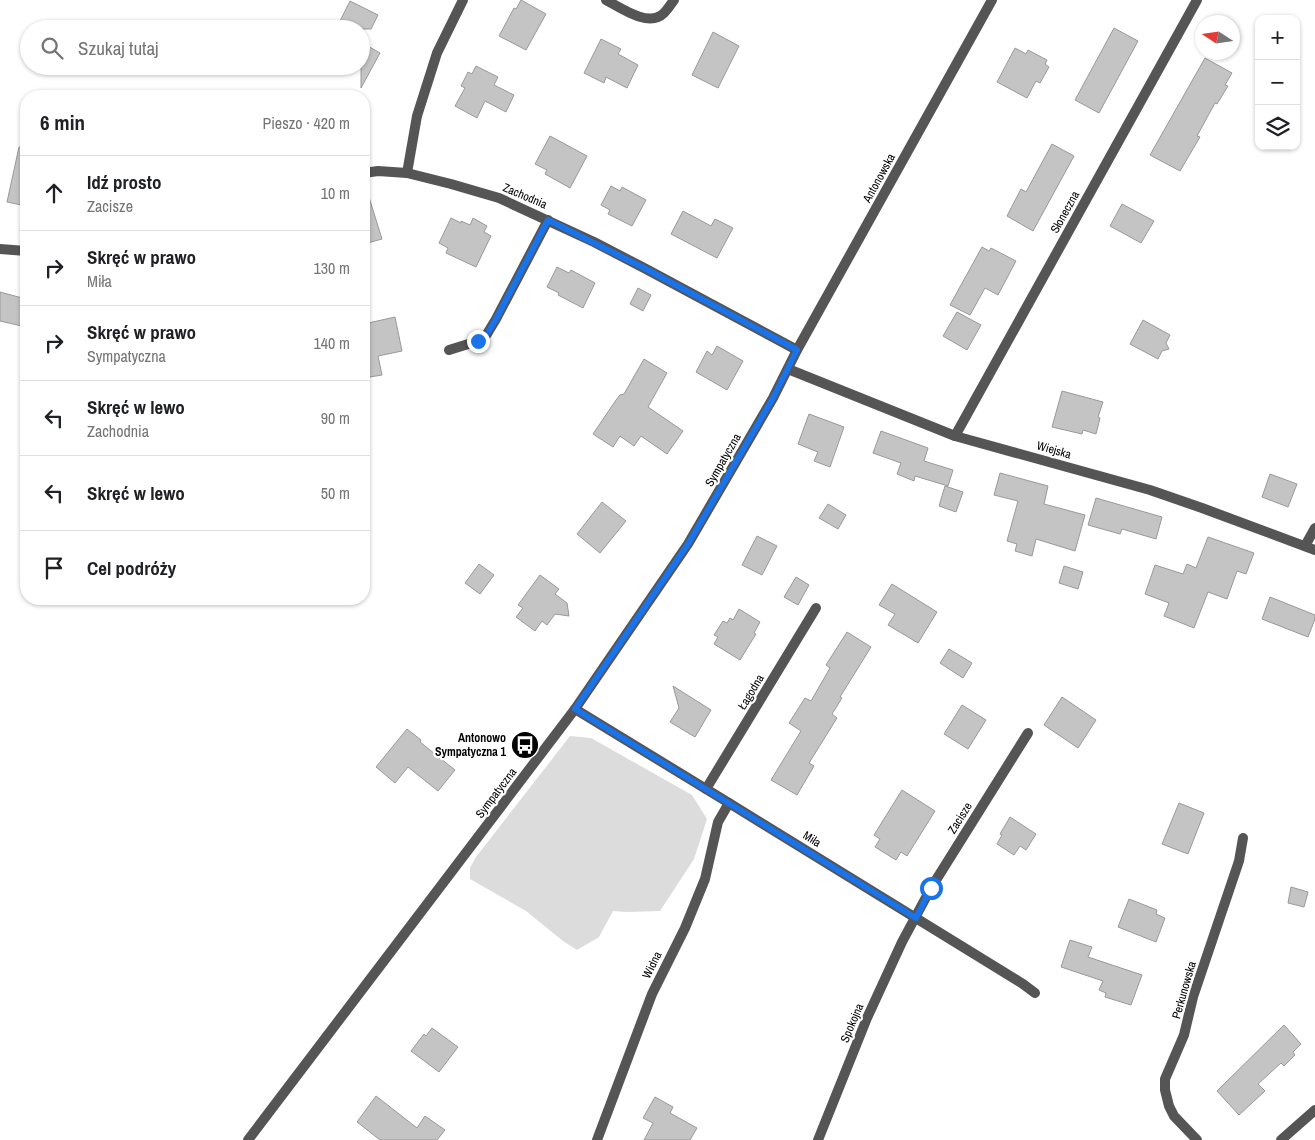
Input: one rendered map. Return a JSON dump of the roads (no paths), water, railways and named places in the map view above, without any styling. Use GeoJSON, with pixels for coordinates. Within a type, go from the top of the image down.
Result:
{"type":"FeatureCollection","features":[{"type":"Feature","properties":{"kind":"street"},"geometry":{"type":"LineString","coordinates":[[407,173],[417,116],[436,53],[463,0]]}},
{"type":"Feature","properties":{"kind":"street"},"geometry":{"type":"LineString","coordinates":[[606,0],[639,17],[653,19],[663,14],[674,0]]}},
{"type":"Feature","properties":{"kind":"street","name":"Antonowska"},"geometry":{"type":"LineString","coordinates":[[788,369],[992,0]]}},
{"type":"Feature","properties":{"kind":"street","name":"Słoneczna"},"geometry":{"type":"LineString","coordinates":[[955,436],[1197,0]]}},
{"type":"Feature","properties":{"kind":"street","name":"Zachodnia"},"geometry":{"type":"LineString","coordinates":[[370,172],[407,173],[500,198],[646,269],[797,350]]}},
{"type":"Feature","properties":{"kind":"street"},"geometry":{"type":"LineString","coordinates":[[449,350],[478,341],[487,334],[548,220]]}},
{"type":"Feature","properties":{"kind":"street"},"geometry":{"type":"LineString","coordinates":[[0,249],[20,251]]}},
{"type":"Feature","properties":{"kind":"street","name":"Wiejska"},"geometry":{"type":"LineString","coordinates":[[788,369],[955,436],[1150,490],[1315,550]]}},
{"type":"Feature","properties":{"kind":"street","name":"Sympatyczna"},"geometry":{"type":"LineString","coordinates":[[248,1140],[575,709],[688,544],[738,460],[788,369]]}},
{"type":"Feature","properties":{"kind":"street"},"geometry":{"type":"LineString","coordinates":[[1305,546],[1315,528]]}},
{"type":"Feature","properties":{"kind":"street","name":"Łagodna"},"geometry":{"type":"LineString","coordinates":[[706,788],[816,608]]}},
{"type":"Feature","properties":{"kind":"street","name":"Miła"},"geometry":{"type":"LineString","coordinates":[[575,709],[1024,984],[1035,993]]}},
{"type":"Feature","properties":{"kind":"street","name":"Zacisze"},"geometry":{"type":"LineString","coordinates":[[916,918],[931,888],[1028,733]]}},
{"type":"Feature","properties":{"kind":"street","name":"Widna"},"geometry":{"type":"LineString","coordinates":[[598,1140],[652,994],[685,928],[705,879],[718,822],[729,802]]}},
{"type":"Feature","properties":{"kind":"street","name":"Perkunowska"},"geometry":{"type":"LineString","coordinates":[[1197,1140],[1174,1116],[1167,1098],[1165,1079],[1184,1035],[1193,997],[1239,861],[1243,838]]}},
{"type":"Feature","properties":{"kind":"street","name":"Spokojna"},"geometry":{"type":"LineString","coordinates":[[818,1140],[867,1018],[902,942],[916,918]]}},
{"type":"Feature","properties":{"kind":"street"},"geometry":{"type":"LineString","coordinates":[[1281,1140],[1315,1110]]}},
{"type":"Feature","properties":{"kind":"place","name":"Antonowo Sympatyczna 1"},"geometry":{"type":"Point","coordinates":[525,745]}}]}
